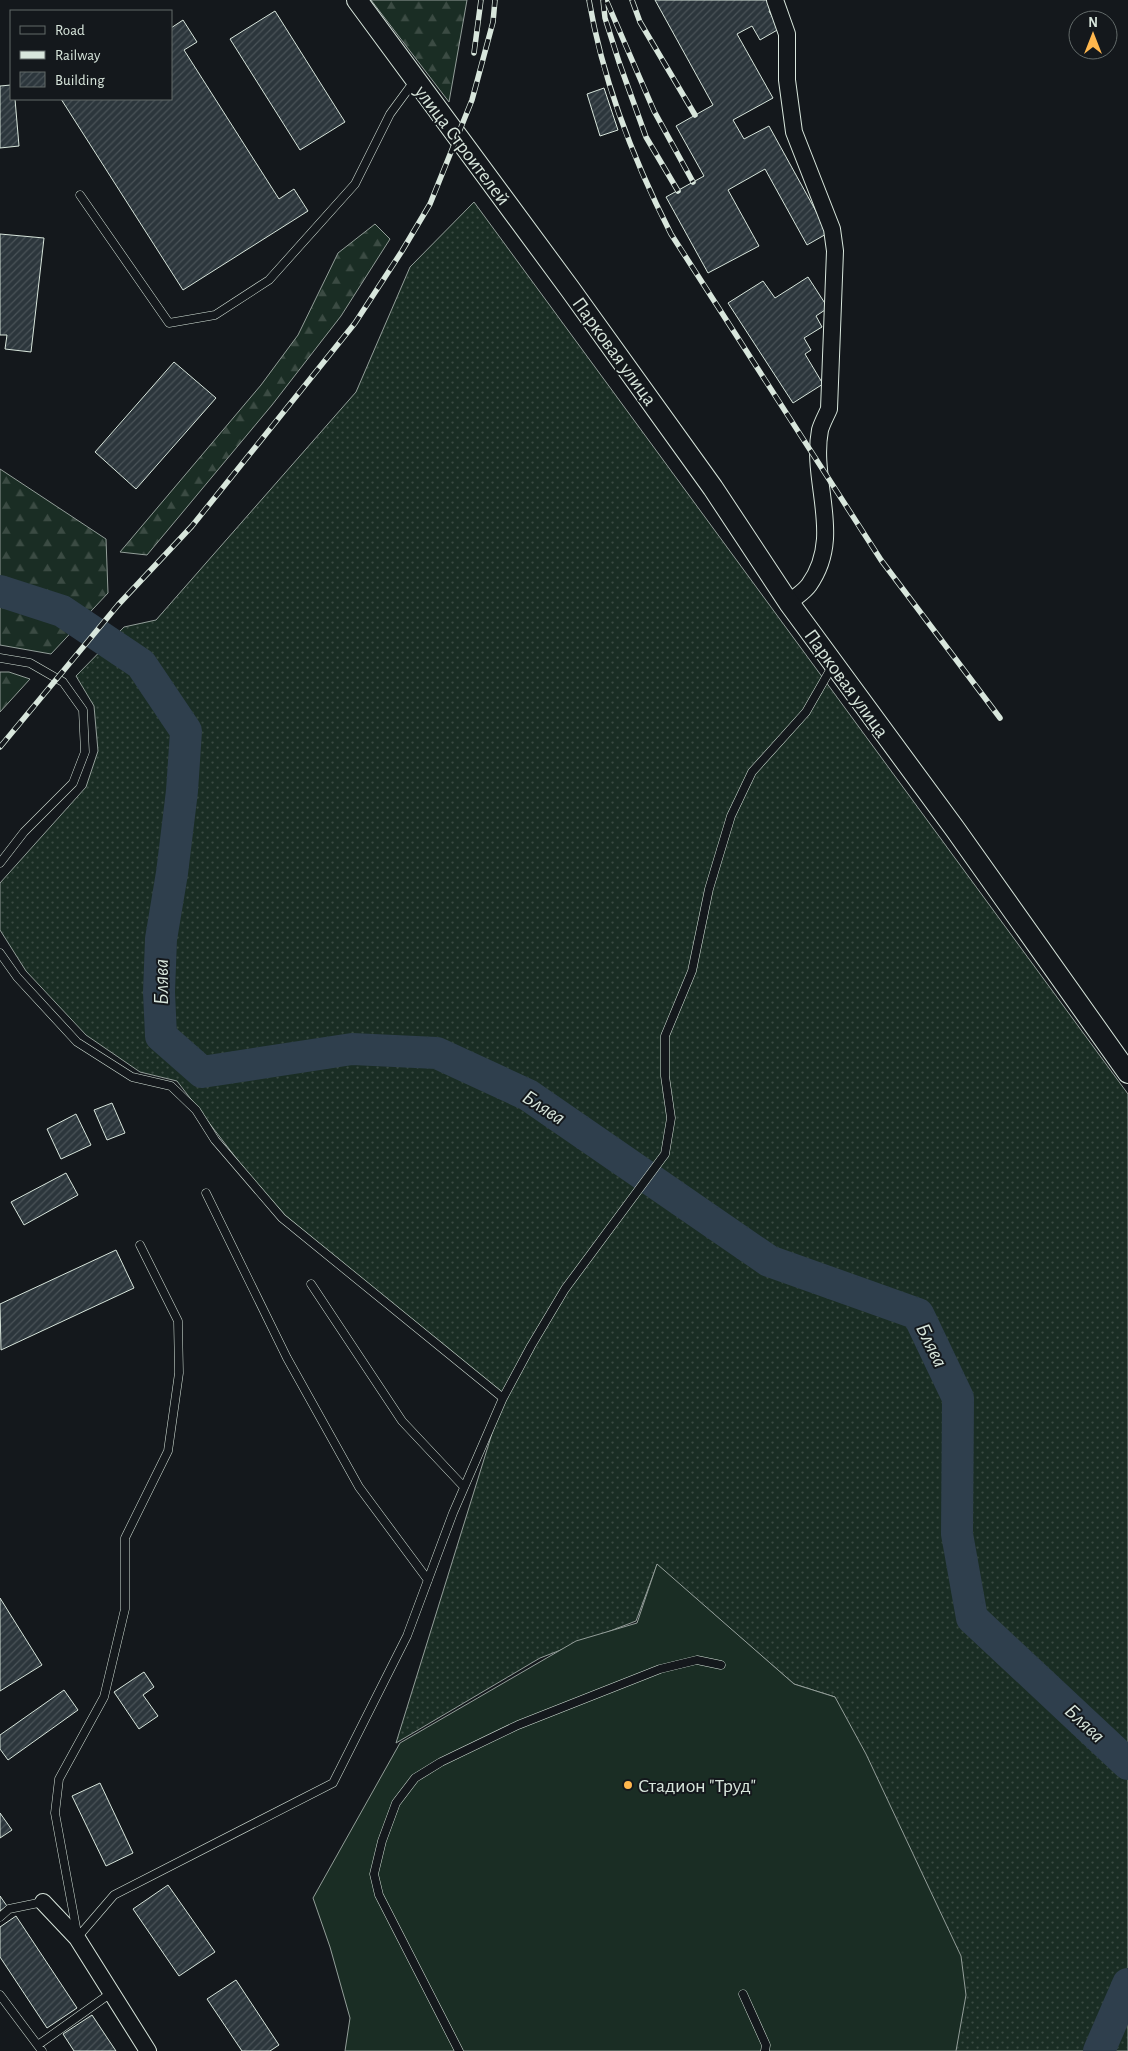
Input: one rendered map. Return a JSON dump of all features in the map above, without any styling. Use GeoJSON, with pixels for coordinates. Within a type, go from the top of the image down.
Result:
{"type":"FeatureCollection","features":[{"type":"Feature","properties":{"kind":"street","name":"улица Строителей"},"geometry":{"type":"LineString","coordinates":[[357,0],[570,289]]}},
{"type":"Feature","properties":{"kind":"street"},"geometry":{"type":"LineString","coordinates":[[775,0],[787,34],[787,80],[794,132],[832,229],[835,252],[829,409],[820,430],[819,465],[826,518],[824,554],[809,586],[789,603]]}},
{"type":"Feature","properties":{"kind":"street","name":"Парковая улица"},"geometry":{"type":"LineString","coordinates":[[570,289],[713,488],[789,603],[833,665],[955,829],[1128,1074]]}},
{"type":"Feature","properties":{"kind":"street"},"geometry":{"type":"LineString","coordinates":[[43,1902],[77,1938],[113,1992],[148,2051]]}},
{"type":"Feature","properties":{"kind":"lane"},"geometry":{"type":"LineString","coordinates":[[80,195],[169,323],[215,315],[269,280],[354,184],[390,114],[415,80]]}},
{"type":"Feature","properties":{"kind":"lane"},"geometry":{"type":"LineString","coordinates":[[0,658],[30,663],[63,682],[82,710],[85,752],[73,783],[24,832],[0,863]]}},
{"type":"Feature","properties":{"kind":"lane"},"geometry":{"type":"LineString","coordinates":[[77,1938],[114,1895],[333,1783],[407,1636],[464,1487],[503,1398],[565,1289],[665,1154],[671,1118],[665,1076],[665,1036],[692,971],[709,889],[731,816],[752,772],[806,712],[833,665]]}},
{"type":"Feature","properties":{"kind":"lane"},"geometry":{"type":"LineString","coordinates":[[0,953],[17,977],[77,1042],[132,1078],[170,1086],[196,1110],[215,1140],[282,1218],[503,1398]]}},
{"type":"Feature","properties":{"kind":"lane"},"geometry":{"type":"LineString","coordinates":[[206,1193],[288,1358],[359,1487],[428,1580]]}},
{"type":"Feature","properties":{"kind":"lane"},"geometry":{"type":"LineString","coordinates":[[77,1938],[55,1813],[59,1779],[104,1697],[125,1609],[125,1538],[168,1451],[179,1373],[178,1321],[140,1245]]}},
{"type":"Feature","properties":{"kind":"lane"},"geometry":{"type":"LineString","coordinates":[[311,1284],[402,1421],[464,1487]]}},
{"type":"Feature","properties":{"kind":"lane"},"geometry":{"type":"LineString","coordinates":[[459,2051],[379,1895],[374,1874],[382,1841],[396,1804],[415,1778],[441,1762],[518,1725],[660,1669],[698,1660],[721,1665]]}},
{"type":"Feature","properties":{"kind":"lane"},"geometry":{"type":"LineString","coordinates":[[0,1917],[9,1910],[43,1902]]}},
{"type":"Feature","properties":{"kind":"lane"},"geometry":{"type":"LineString","coordinates":[[0,1995],[40,2048],[113,1992]]}},
{"type":"Feature","properties":{"kind":"lane"},"geometry":{"type":"LineString","coordinates":[[743,1994],[766,2045],[765,2051]]}},
{"type":"Feature","properties":{"kind":"green space"},"geometry":{"type":"Polygon","coordinates":[[[371,0],[467,0],[449,102],[371,0]]]}},
{"type":"Feature","properties":{"kind":"green space"},"geometry":{"type":"Polygon","coordinates":[[[474,202],[1128,1094],[1128,2051],[954,2051],[835,1697],[794,1684],[657,1565],[636,1621],[540,1658],[396,1743],[503,1398],[282,1218],[177,1081],[140,1072],[86,1035],[26,971],[0,930],[0,883],[86,787],[98,751],[94,706],[76,676],[124,627],[156,620],[356,392],[410,267],[474,202]]]}},
{"type":"Feature","properties":{"kind":"green space"},"geometry":{"type":"Polygon","coordinates":[[[375,224],[390,239],[341,316],[272,405],[147,555],[120,552],[261,385],[298,335],[338,253],[375,224]]]}},
{"type":"Feature","properties":{"kind":"green space"},"geometry":{"type":"Polygon","coordinates":[[[0,469],[106,539],[108,593],[51,654],[0,645],[0,469]]]}},
{"type":"Feature","properties":{"kind":"green space"},"geometry":{"type":"Polygon","coordinates":[[[0,672],[9,672],[30,679],[0,712],[0,672]]]}},
{"type":"Feature","properties":{"kind":"green space","name":"Стадион \"Труд\""},"geometry":{"type":"Polygon","coordinates":[[[657,1564],[794,1684],[835,1697],[866,1754],[961,1956],[966,1995],[956,2051],[345,2051],[350,2018],[330,1947],[313,1898],[400,1743],[576,1641],[637,1623],[657,1564]]]}},
{"type":"Feature","properties":{"kind":"building"},"geometry":{"type":"Polygon","coordinates":[[[655,0],[768,0],[773,9],[769,11],[779,29],[760,40],[752,26],[737,34],[773,98],[733,120],[744,139],[769,126],[828,233],[807,245],[765,169],[728,190],[759,246],[708,273],[666,197],[704,176],[676,126],[713,105],[655,0]]]}},
{"type":"Feature","properties":{"kind":"building"},"geometry":{"type":"Polygon","coordinates":[[[275,11],[345,122],[300,150],[230,39],[275,11]]]}},
{"type":"Feature","properties":{"kind":"building"},"geometry":{"type":"Polygon","coordinates":[[[183,20],[197,42],[184,50],[279,199],[294,189],[308,211],[183,290],[62,100],[172,100],[172,27],[183,20]]]}},
{"type":"Feature","properties":{"kind":"building"},"geometry":{"type":"Polygon","coordinates":[[[10,85],[10,100],[15,100],[19,146],[0,148],[0,86],[10,85]]]}},
{"type":"Feature","properties":{"kind":"building"},"geometry":{"type":"Polygon","coordinates":[[[604,88],[618,130],[600,136],[587,94],[604,88]]]}},
{"type":"Feature","properties":{"kind":"building"},"geometry":{"type":"Polygon","coordinates":[[[0,234],[44,238],[31,352],[5,349],[7,335],[0,335],[0,234]]]}},
{"type":"Feature","properties":{"kind":"building"},"geometry":{"type":"Polygon","coordinates":[[[808,277],[828,308],[816,316],[822,327],[804,338],[811,350],[805,354],[823,384],[793,403],[728,303],[763,281],[775,298],[808,277]]]}},
{"type":"Feature","properties":{"kind":"building"},"geometry":{"type":"Polygon","coordinates":[[[174,362],[216,398],[136,489],[95,452],[174,362]]]}},
{"type":"Feature","properties":{"kind":"building"},"geometry":{"type":"Polygon","coordinates":[[[112,1103],[125,1133],[107,1140],[94,1110],[112,1103]]]}},
{"type":"Feature","properties":{"kind":"building"},"geometry":{"type":"Polygon","coordinates":[[[76,1114],[91,1145],[61,1159],[47,1129],[76,1114]]]}},
{"type":"Feature","properties":{"kind":"building"},"geometry":{"type":"Polygon","coordinates":[[[66,1173],[78,1195],[24,1225],[11,1202],[66,1173]]]}},
{"type":"Feature","properties":{"kind":"building"},"geometry":{"type":"Polygon","coordinates":[[[116,1250],[134,1288],[1,1350],[0,1304],[116,1250]]]}},
{"type":"Feature","properties":{"kind":"building"},"geometry":{"type":"Polygon","coordinates":[[[0,1598],[42,1665],[0,1691],[0,1598]]]}},
{"type":"Feature","properties":{"kind":"building"},"geometry":{"type":"Polygon","coordinates":[[[144,1672],[154,1687],[143,1695],[158,1716],[139,1729],[114,1692],[144,1672]]]}},
{"type":"Feature","properties":{"kind":"building"},"geometry":{"type":"Polygon","coordinates":[[[64,1690],[78,1710],[8,1760],[0,1749],[0,1735],[64,1690]]]}},
{"type":"Feature","properties":{"kind":"building"},"geometry":{"type":"Polygon","coordinates":[[[100,1783],[133,1853],[106,1866],[72,1796],[100,1783]]]}},
{"type":"Feature","properties":{"kind":"building"},"geometry":{"type":"Polygon","coordinates":[[[0,1813],[12,1830],[0,1838],[0,1813]]]}},
{"type":"Feature","properties":{"kind":"building"},"geometry":{"type":"Polygon","coordinates":[[[168,1885],[215,1952],[179,1976],[133,1909],[168,1885]]]}},
{"type":"Feature","properties":{"kind":"building"},"geometry":{"type":"Polygon","coordinates":[[[0,1896],[7,1906],[0,1911],[0,1896]]]}},
{"type":"Feature","properties":{"kind":"building"},"geometry":{"type":"Polygon","coordinates":[[[16,1916],[77,2008],[47,2028],[0,1957],[0,1927],[16,1916]]]}},
{"type":"Feature","properties":{"kind":"building"},"geometry":{"type":"Polygon","coordinates":[[[236,1980],[279,2045],[270,2051],[242,2051],[207,1999],[236,1980]]]}},
{"type":"Feature","properties":{"kind":"building"},"geometry":{"type":"Polygon","coordinates":[[[92,2015],[116,2051],[74,2051],[63,2034],[92,2015]]]}},
{"type":"Feature","properties":{"kind":"waterway","name":"Блява"},"geometry":{"type":"LineString","coordinates":[[0,591],[62,611],[141,664],[186,731],[182,791],[172,873],[161,939],[159,992],[161,1036],[202,1072],[352,1049],[437,1053],[528,1095],[769,1261],[918,1314],[958,1398],[957,1534],[972,1618],[1128,1764]]}},
{"type":"Feature","properties":{"kind":"waterway","name":"Блява"},"geometry":{"type":"LineString","coordinates":[[1099,2051],[1128,1984]]}},
{"type":"Feature","properties":{"kind":"railway"},"geometry":{"type":"LineString","coordinates":[[474,53],[481,0]]}},
{"type":"Feature","properties":{"kind":"railway"},"geometry":{"type":"LineString","coordinates":[[0,747],[118,605],[192,526],[355,323],[430,204],[472,100],[493,22],[495,0]]}},
{"type":"Feature","properties":{"kind":"railway"},"geometry":{"type":"LineString","coordinates":[[589,0],[602,61],[621,120],[644,177],[671,234],[881,560],[1000,718]]}},
{"type":"Feature","properties":{"kind":"railway"},"geometry":{"type":"LineString","coordinates":[[603,0],[605,18],[646,137],[678,191]]}},
{"type":"Feature","properties":{"kind":"railway"},"geometry":{"type":"LineString","coordinates":[[632,0],[640,22],[695,115]]}},
{"type":"Feature","properties":{"kind":"railway"},"geometry":{"type":"LineString","coordinates":[[607,2],[654,111],[693,182]]}},
{"type":"Feature","properties":{"kind":"place","name":"Стадион \"Труд\""},"geometry":{"type":"Point","coordinates":[628,1785]}}]}
